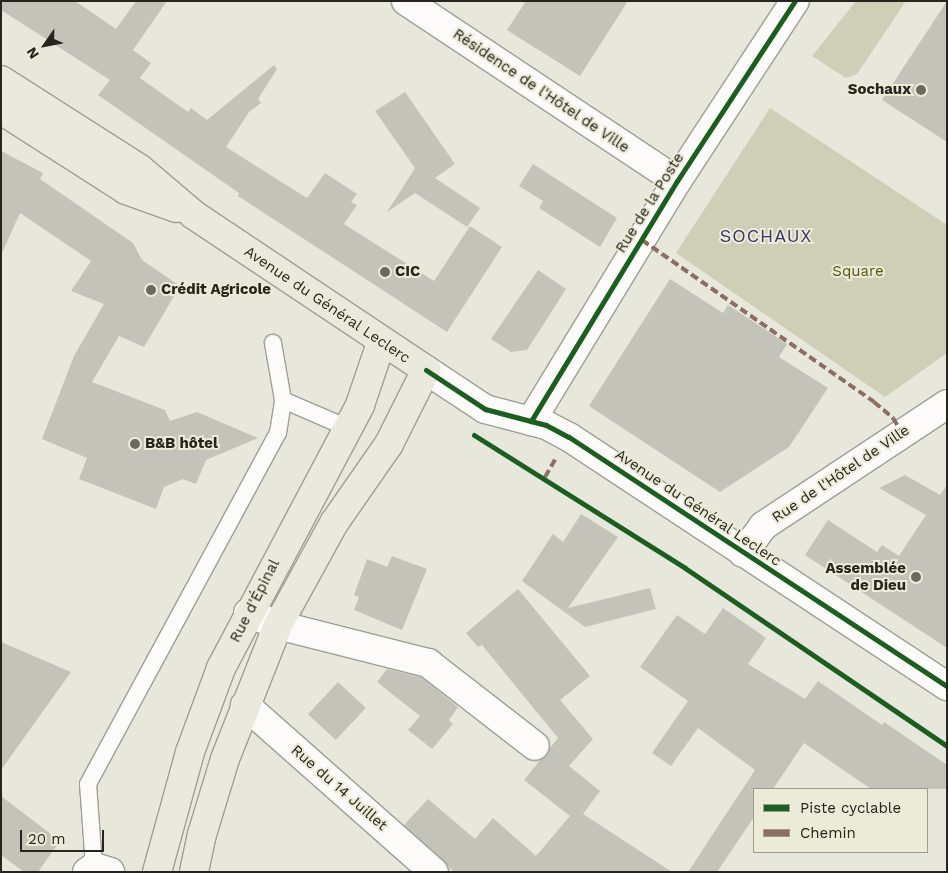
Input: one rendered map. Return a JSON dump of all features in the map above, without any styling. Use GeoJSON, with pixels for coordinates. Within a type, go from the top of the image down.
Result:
{"type":"FeatureCollection","features":[{"type":"Feature","properties":{"kind":"main road","name":"Avenue du Général Leclerc"},"geometry":{"type":"LineString","coordinates":[[1,80],[140,169],[194,215],[381,343],[426,370]]}},
{"type":"Feature","properties":{"kind":"main road","name":"Avenue du Général Leclerc"},"geometry":{"type":"LineString","coordinates":[[1,110],[126,190],[194,215]]}},
{"type":"Feature","properties":{"kind":"main road","name":"Rue d'Épinal"},"geometry":{"type":"LineString","coordinates":[[157,872],[190,752],[221,668],[248,613],[348,428],[369,384],[381,343]]}},
{"type":"Feature","properties":{"kind":"main road","name":"Rue d'Épinal"},"geometry":{"type":"LineString","coordinates":[[194,872],[202,834],[245,705],[278,625],[334,523],[389,444],[426,370]]}},
{"type":"Feature","properties":{"kind":"street","name":"Résidence de l'Hôtel de Ville"},"geometry":{"type":"LineString","coordinates":[[406,1],[677,181]]}},
{"type":"Feature","properties":{"kind":"street","name":"Rue de la Poste"},"geometry":{"type":"LineString","coordinates":[[531,421],[677,181],[795,1]]}},
{"type":"Feature","properties":{"kind":"street","name":"Avenue du Général Leclerc"},"geometry":{"type":"LineString","coordinates":[[426,370],[485,409],[531,421],[569,437],[947,686]]}},
{"type":"Feature","properties":{"kind":"street","name":"Rue de l'Hôtel de Ville"},"geometry":{"type":"LineString","coordinates":[[743,553],[763,526],[947,404]]}},
{"type":"Feature","properties":{"kind":"street"},"geometry":{"type":"LineString","coordinates":[[248,613],[278,625],[428,663],[535,746]]}},
{"type":"Feature","properties":{"kind":"street","name":"Rue du 14 Juillet"},"geometry":{"type":"LineString","coordinates":[[245,705],[434,872]]}},
{"type":"Feature","properties":{"kind":"lane"},"geometry":{"type":"LineString","coordinates":[[97,870],[88,784],[270,452],[283,400],[273,343]]}},
{"type":"Feature","properties":{"kind":"lane"},"geometry":{"type":"LineString","coordinates":[[283,400],[348,428]]}},
{"type":"Feature","properties":{"kind":"green space"},"geometry":{"type":"Polygon","coordinates":[[[856,1],[906,1],[857,74],[846,78],[812,56],[856,1]]]}},
{"type":"Feature","properties":{"kind":"green space","name":"Square"},"geometry":{"type":"Polygon","coordinates":[[[770,108],[947,225],[947,353],[885,397],[676,253],[770,108]]]}},
{"type":"Feature","properties":{"kind":"building"},"geometry":{"type":"Polygon","coordinates":[[[1,1],[75,1],[116,29],[136,1],[167,1],[133,50],[151,63],[140,78],[188,112],[191,108],[207,120],[274,65],[277,69],[258,99],[261,103],[249,112],[226,147],[307,198],[325,173],[357,194],[351,202],[357,205],[344,224],[434,281],[470,226],[502,247],[447,332],[238,196],[239,193],[98,95],[110,80],[1,10],[1,1]]]}},
{"type":"Feature","properties":{"kind":"building"},"geometry":{"type":"Polygon","coordinates":[[[526,1],[628,1],[580,76],[507,30],[526,1]]]}},
{"type":"Feature","properties":{"kind":"building"},"geometry":{"type":"Polygon","coordinates":[[[947,1],[947,142],[882,100],[947,1]]]}},
{"type":"Feature","properties":{"kind":"building"},"geometry":{"type":"Polygon","coordinates":[[[405,92],[455,164],[435,178],[480,208],[467,227],[415,193],[387,212],[415,168],[375,111],[405,92]]]}},
{"type":"Feature","properties":{"kind":"building"},"geometry":{"type":"Polygon","coordinates":[[[1,151],[43,173],[40,179],[133,243],[142,260],[180,286],[144,347],[119,336],[92,382],[165,410],[170,421],[197,412],[258,438],[206,460],[196,484],[183,479],[164,487],[156,509],[79,479],[87,458],[42,439],[74,356],[104,304],[71,291],[91,261],[20,213],[1,255],[1,151]]]}},
{"type":"Feature","properties":{"kind":"building"},"geometry":{"type":"Polygon","coordinates":[[[533,164],[617,218],[600,247],[539,208],[543,201],[519,186],[533,164]]]}},
{"type":"Feature","properties":{"kind":"building"},"geometry":{"type":"Polygon","coordinates":[[[538,270],[566,289],[527,350],[511,352],[491,339],[538,270]]]}},
{"type":"Feature","properties":{"kind":"building"},"geometry":{"type":"Polygon","coordinates":[[[670,279],[723,313],[728,305],[787,344],[779,357],[828,388],[789,447],[720,492],[589,406],[670,279]]]}},
{"type":"Feature","properties":{"kind":"building"},"geometry":{"type":"Polygon","coordinates":[[[905,475],[940,495],[947,485],[947,648],[805,555],[828,520],[877,552],[882,545],[899,556],[926,515],[879,488],[905,475]]]}},
{"type":"Feature","properties":{"kind":"building"},"geometry":{"type":"Polygon","coordinates":[[[581,514],[618,537],[568,608],[650,588],[656,609],[585,627],[522,581],[553,534],[563,542],[581,514]]]}},
{"type":"Feature","properties":{"kind":"building"},"geometry":{"type":"Polygon","coordinates":[[[392,556],[427,569],[402,630],[354,610],[359,597],[354,595],[367,559],[387,567],[392,556]]]}},
{"type":"Feature","properties":{"kind":"building"},"geometry":{"type":"Polygon","coordinates":[[[518,589],[590,676],[560,700],[593,739],[569,766],[600,791],[583,814],[672,872],[454,872],[404,825],[428,799],[475,839],[493,818],[536,856],[570,816],[524,780],[558,738],[482,645],[478,647],[466,633],[518,589]]]}},
{"type":"Feature","properties":{"kind":"building"},"geometry":{"type":"Polygon","coordinates":[[[723,608],[766,638],[748,664],[805,699],[818,681],[882,725],[884,722],[947,765],[947,789],[870,788],[804,743],[774,788],[753,788],[753,818],[717,872],[688,872],[755,770],[698,728],[671,766],[652,753],[688,701],[640,667],[677,615],[705,634],[723,608]]]}},
{"type":"Feature","properties":{"kind":"building"},"geometry":{"type":"Polygon","coordinates":[[[1,642],[71,672],[1,770],[1,642]]]}},
{"type":"Feature","properties":{"kind":"building"},"geometry":{"type":"Polygon","coordinates":[[[387,669],[421,677],[458,707],[449,720],[453,724],[432,749],[408,730],[420,716],[377,682],[387,669]]]}},
{"type":"Feature","properties":{"kind":"building"},"geometry":{"type":"Polygon","coordinates":[[[338,682],[366,708],[336,740],[308,714],[338,682]]]}},
{"type":"Feature","properties":{"kind":"building"},"geometry":{"type":"Polygon","coordinates":[[[1,796],[60,841],[38,872],[24,872],[1,855],[1,796]]]}},
{"type":"Feature","properties":{"kind":"marked path"},"geometry":{"type":"LineString","coordinates":[[642,240],[874,402],[893,418],[902,433]]}},
{"type":"Feature","properties":{"kind":"marked path"},"geometry":{"type":"LineString","coordinates":[[545,477],[556,458]]}},
{"type":"Feature","properties":{"kind":"cycle path"},"geometry":{"type":"LineString","coordinates":[[531,421],[677,181],[795,1]]}},
{"type":"Feature","properties":{"kind":"cycle path"},"geometry":{"type":"LineString","coordinates":[[426,370],[485,409],[546,425],[569,437],[947,686]]}},
{"type":"Feature","properties":{"kind":"cycle path"},"geometry":{"type":"LineString","coordinates":[[474,435],[685,568],[947,746]]}},
{"type":"Feature","properties":{"kind":"place","name":"Sochaux"},"geometry":{"type":"Point","coordinates":[921,90]}},
{"type":"Feature","properties":{"kind":"place","name":"CIC"},"geometry":{"type":"Point","coordinates":[385,272]}},
{"type":"Feature","properties":{"kind":"place","name":"Crédit Agricole"},"geometry":{"type":"Point","coordinates":[151,290]}},
{"type":"Feature","properties":{"kind":"place","name":"B&B hôtel"},"geometry":{"type":"Point","coordinates":[135,444]}},
{"type":"Feature","properties":{"kind":"place","name":"Assemblée de Dieu"},"geometry":{"type":"Point","coordinates":[916,577]}},
{"type":"Feature","properties":{"kind":"district","name":"SOCHAUX"},"geometry":{"type":"Point","coordinates":[766,236]}}]}
